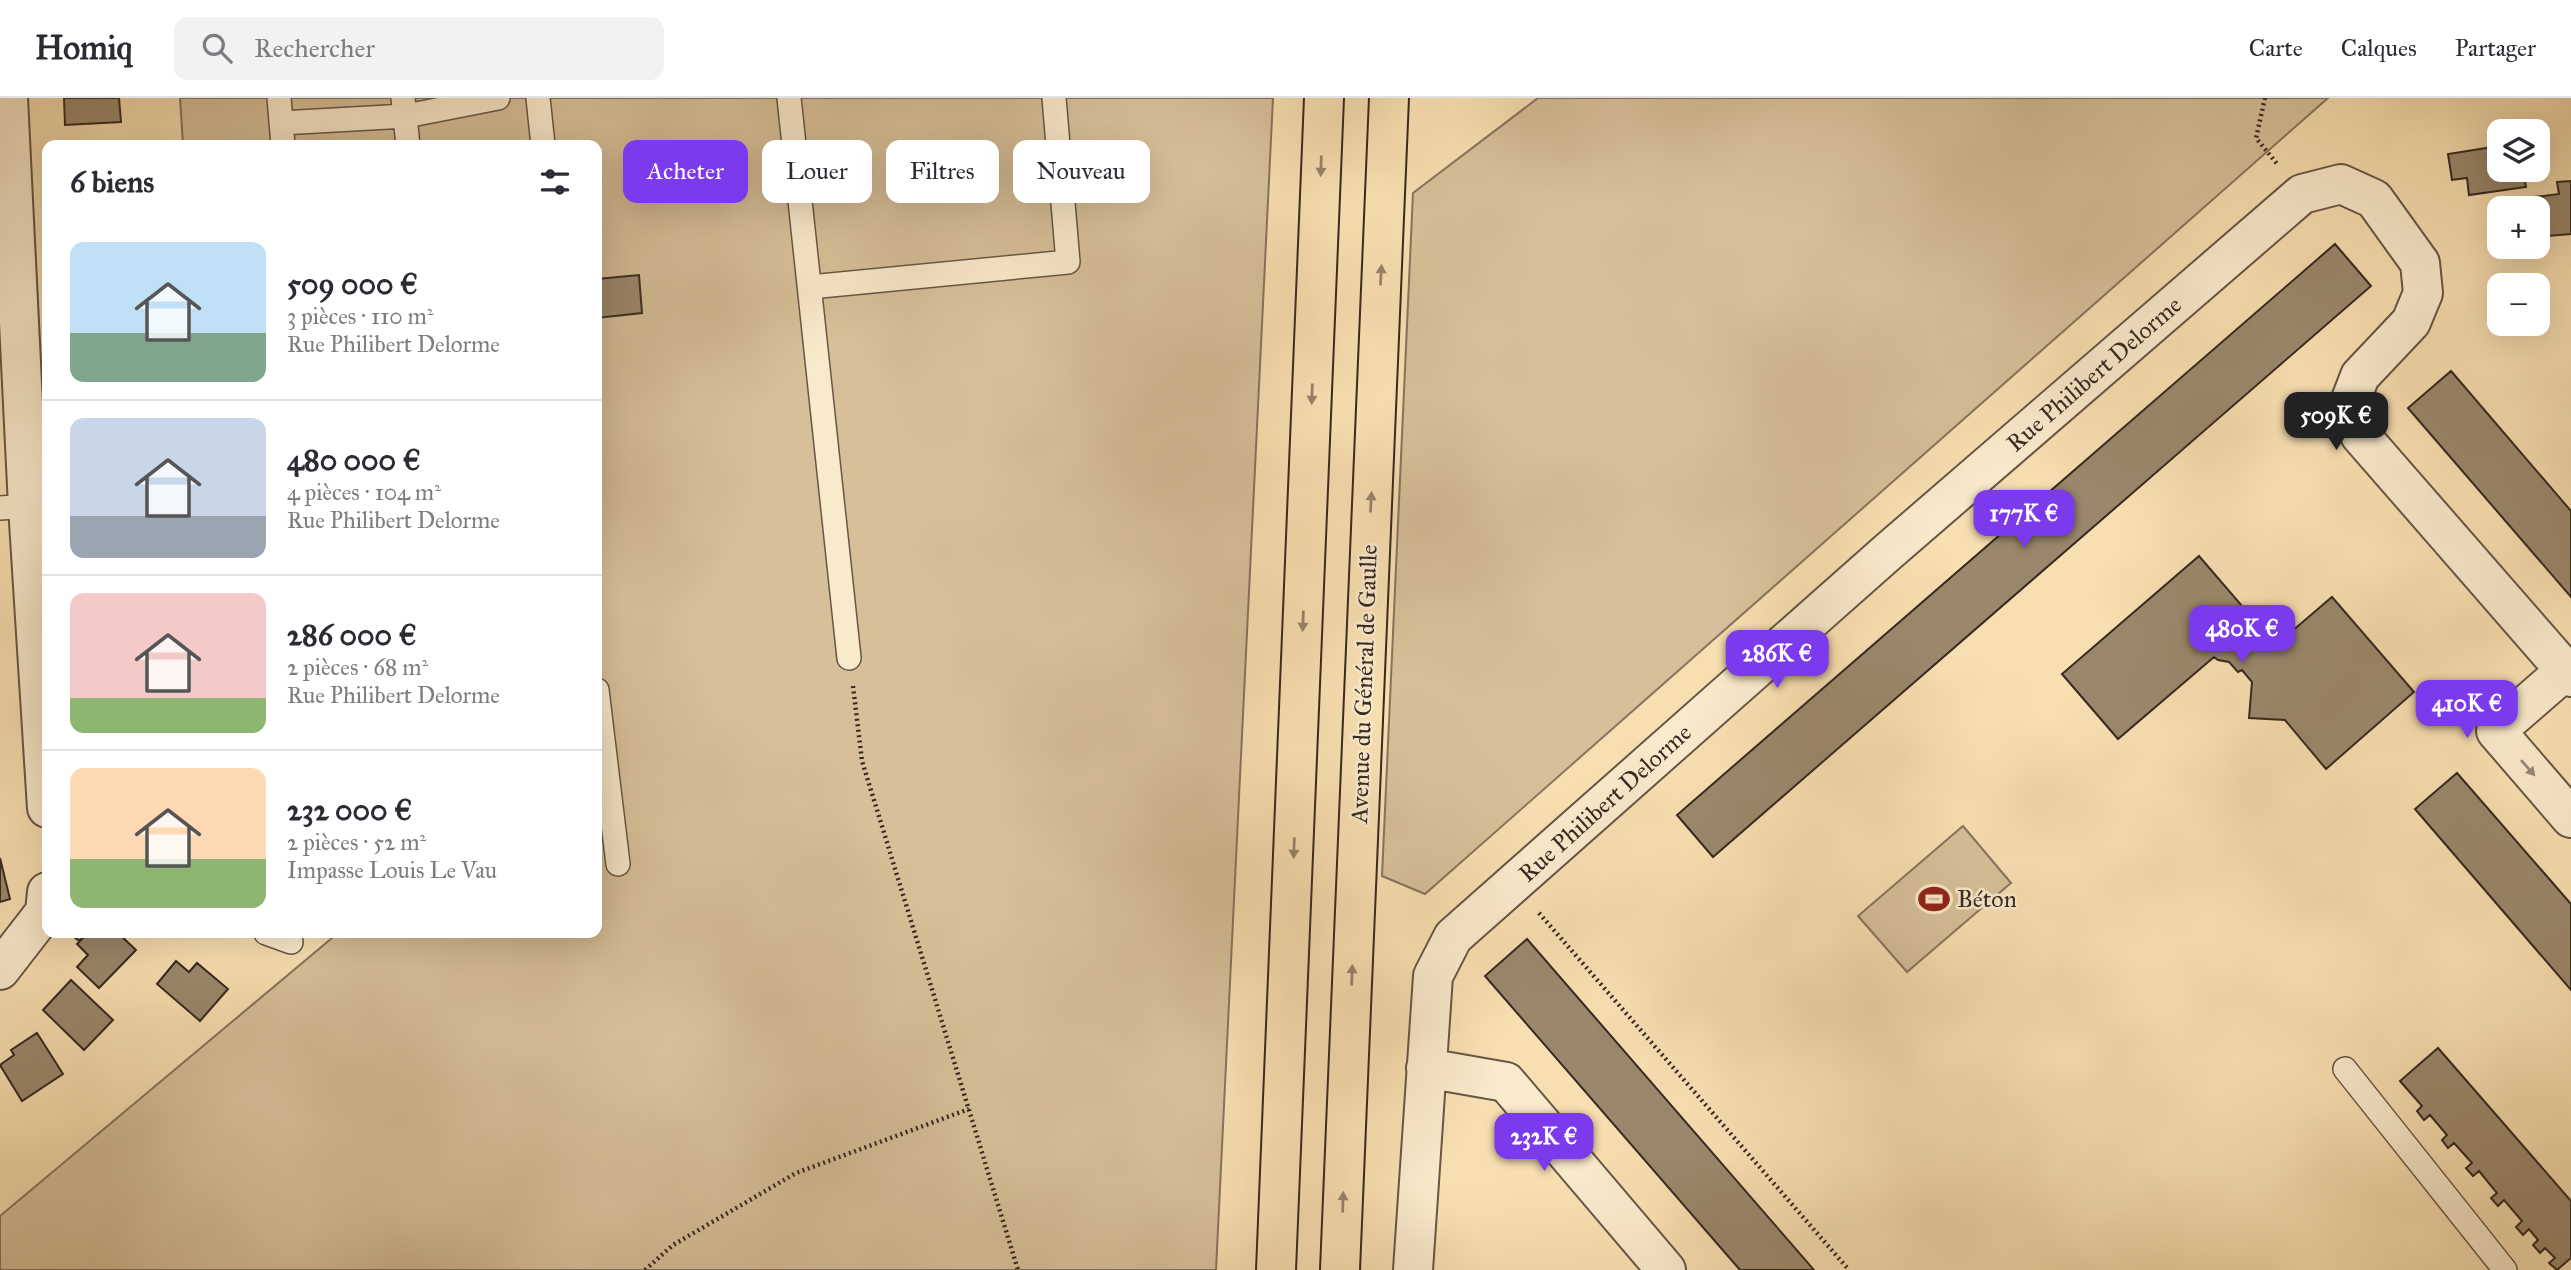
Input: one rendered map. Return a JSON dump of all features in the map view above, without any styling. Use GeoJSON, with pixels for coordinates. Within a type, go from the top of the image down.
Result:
{"type":"FeatureCollection","features":[{"type":"Feature","properties":{"kind":"main road"},"geometry":{"type":"LineString","coordinates":[[1276,1270],[1324,98]]}},
{"type":"Feature","properties":{"kind":"main road","name":"Avenue du Général de Gaulle"},"geometry":{"type":"LineString","coordinates":[[1340,1270],[1389,98]]}},
{"type":"Feature","properties":{"kind":"street"},"geometry":{"type":"LineString","coordinates":[[8,98],[6,160],[14,507],[42,762]]}},
{"type":"Feature","properties":{"kind":"street","name":"Rue Philibert Delorme"},"geometry":{"type":"LineString","coordinates":[[1413,1270],[1433,976],[1453,937],[1889,551],[2302,194],[2341,184],[2374,199],[2420,263],[2423,293],[2412,321],[2360,376],[2350,402],[2360,435],[2568,674],[2496,731],[2571,818]]}},
{"type":"Feature","properties":{"kind":"street"},"geometry":{"type":"LineString","coordinates":[[0,970],[42,916]]}},
{"type":"Feature","properties":{"kind":"street"},"geometry":{"type":"LineString","coordinates":[[1426,1068],[1506,1082],[1666,1270]]}},
{"type":"Feature","properties":{"kind":"lane"},"geometry":{"type":"LineString","coordinates":[[279,98],[283,134],[405,107],[498,98]]}},
{"type":"Feature","properties":{"kind":"lane"},"geometry":{"type":"LineString","coordinates":[[538,98],[542,140]]}},
{"type":"Feature","properties":{"kind":"lane"},"geometry":{"type":"LineString","coordinates":[[789,98],[849,658]]}},
{"type":"Feature","properties":{"kind":"lane"},"geometry":{"type":"LineString","coordinates":[[810,287],[1068,262],[1054,98]]}},
{"type":"Feature","properties":{"kind":"lane"},"geometry":{"type":"LineString","coordinates":[[405,107],[408,140]]}},
{"type":"Feature","properties":{"kind":"lane"},"geometry":{"type":"LineString","coordinates":[[602,731],[618,864]]}},
{"type":"Feature","properties":{"kind":"lane"},"geometry":{"type":"LineString","coordinates":[[279,938],[291,942]]}},
{"type":"Feature","properties":{"kind":"lane"},"geometry":{"type":"LineString","coordinates":[[2345,1069],[2505,1270]]}},
{"type":"Feature","properties":{"kind":"path"},"geometry":{"type":"LineString","coordinates":[[2265,98],[2256,138],[2302,194]]}},
{"type":"Feature","properties":{"kind":"path"},"geometry":{"type":"LineString","coordinates":[[849,658],[862,761],[1018,1270]]}},
{"type":"Feature","properties":{"kind":"path"},"geometry":{"type":"LineString","coordinates":[[1513,884],[1849,1270]]}},
{"type":"Feature","properties":{"kind":"path"},"geometry":{"type":"LineString","coordinates":[[645,1270],[673,1245],[796,1173],[969,1109]]}},
{"type":"Feature","properties":{"kind":"shaded area"},"geometry":{"type":"Polygon","coordinates":[[[180,98],[1273,98],[1216,1270],[0,1270],[0,1216],[332,938],[602,938],[602,140],[183,140],[180,98]]]}},
{"type":"Feature","properties":{"kind":"shaded area"},"geometry":{"type":"Polygon","coordinates":[[[1538,98],[2328,98],[1425,894],[1382,876],[1413,193],[1538,98]]]}},
{"type":"Feature","properties":{"kind":"shaded area","name":"Béton"},"geometry":{"type":"Polygon","coordinates":[[[1963,826],[2011,883],[1907,972],[1858,916],[1963,826]]]}},
{"type":"Feature","properties":{"kind":"building"},"geometry":{"type":"Polygon","coordinates":[[[64,98],[119,98],[121,122],[65,125],[64,98]]]}},
{"type":"Feature","properties":{"kind":"building"},"geometry":{"type":"Polygon","coordinates":[[[2487,148],[2487,182],[2525,182],[2526,187],[2469,195],[2467,178],[2452,180],[2448,154],[2487,148]]]}},
{"type":"Feature","properties":{"kind":"building"},"geometry":{"type":"Polygon","coordinates":[[[2571,181],[2571,234],[2550,236],[2550,196],[2543,196],[2559,194],[2557,182],[2571,181]]]}},
{"type":"Feature","properties":{"kind":"building"},"geometry":{"type":"Polygon","coordinates":[[[2335,244],[2371,286],[1713,857],[1677,815],[2335,244]]]}},
{"type":"Feature","properties":{"kind":"building"},"geometry":{"type":"Polygon","coordinates":[[[639,275],[642,313],[602,317],[602,279],[639,275]]]}},
{"type":"Feature","properties":{"kind":"building"},"geometry":{"type":"Polygon","coordinates":[[[2451,371],[2571,511],[2571,597],[2408,408],[2451,371]]]}},
{"type":"Feature","properties":{"kind":"building"},"geometry":{"type":"Polygon","coordinates":[[[2199,556],[2255,621],[2250,625],[2271,649],[2332,597],[2414,692],[2326,769],[2285,720],[2249,718],[2252,682],[2242,670],[2238,672],[2229,662],[2214,657],[2118,739],[2062,674],[2199,556]]]}},
{"type":"Feature","properties":{"kind":"building"},"geometry":{"type":"Polygon","coordinates":[[[2457,773],[2571,904],[2571,990],[2415,809],[2457,773]]]}},
{"type":"Feature","properties":{"kind":"building"},"geometry":{"type":"Polygon","coordinates":[[[0,858],[10,899],[0,902],[0,858]]]}},
{"type":"Feature","properties":{"kind":"building"},"geometry":{"type":"Polygon","coordinates":[[[83,938],[123,938],[136,950],[99,988],[77,967],[88,955],[77,944],[83,938]]]}},
{"type":"Feature","properties":{"kind":"building"},"geometry":{"type":"Polygon","coordinates":[[[1527,939],[1814,1270],[1740,1270],[1485,976],[1527,939]]]}},
{"type":"Feature","properties":{"kind":"building"},"geometry":{"type":"Polygon","coordinates":[[[176,961],[189,972],[197,963],[228,989],[200,1021],[157,984],[176,961]]]}},
{"type":"Feature","properties":{"kind":"building"},"geometry":{"type":"Polygon","coordinates":[[[71,980],[113,1020],[84,1050],[43,1010],[71,980]]]}},
{"type":"Feature","properties":{"kind":"building"},"geometry":{"type":"Polygon","coordinates":[[[37,1033],[63,1074],[22,1101],[0,1065],[14,1055],[11,1050],[37,1033]]]}},
{"type":"Feature","properties":{"kind":"building"},"geometry":{"type":"Polygon","coordinates":[[[2438,1048],[2571,1201],[2571,1258],[2557,1270],[2549,1263],[2555,1258],[2545,1248],[2540,1253],[2533,1245],[2538,1240],[2529,1229],[2523,1235],[2516,1227],[2522,1221],[2504,1200],[2498,1206],[2491,1198],[2497,1193],[2479,1171],[2473,1176],[2466,1168],[2472,1163],[2454,1143],[2448,1148],[2442,1140],[2447,1135],[2430,1115],[2424,1120],[2417,1111],[2422,1106],[2400,1081],[2438,1048]]]}},
{"type":"Feature","properties":{"kind":"place","name":"Béton"},"geometry":{"type":"Point","coordinates":[1934,899]}}]}
